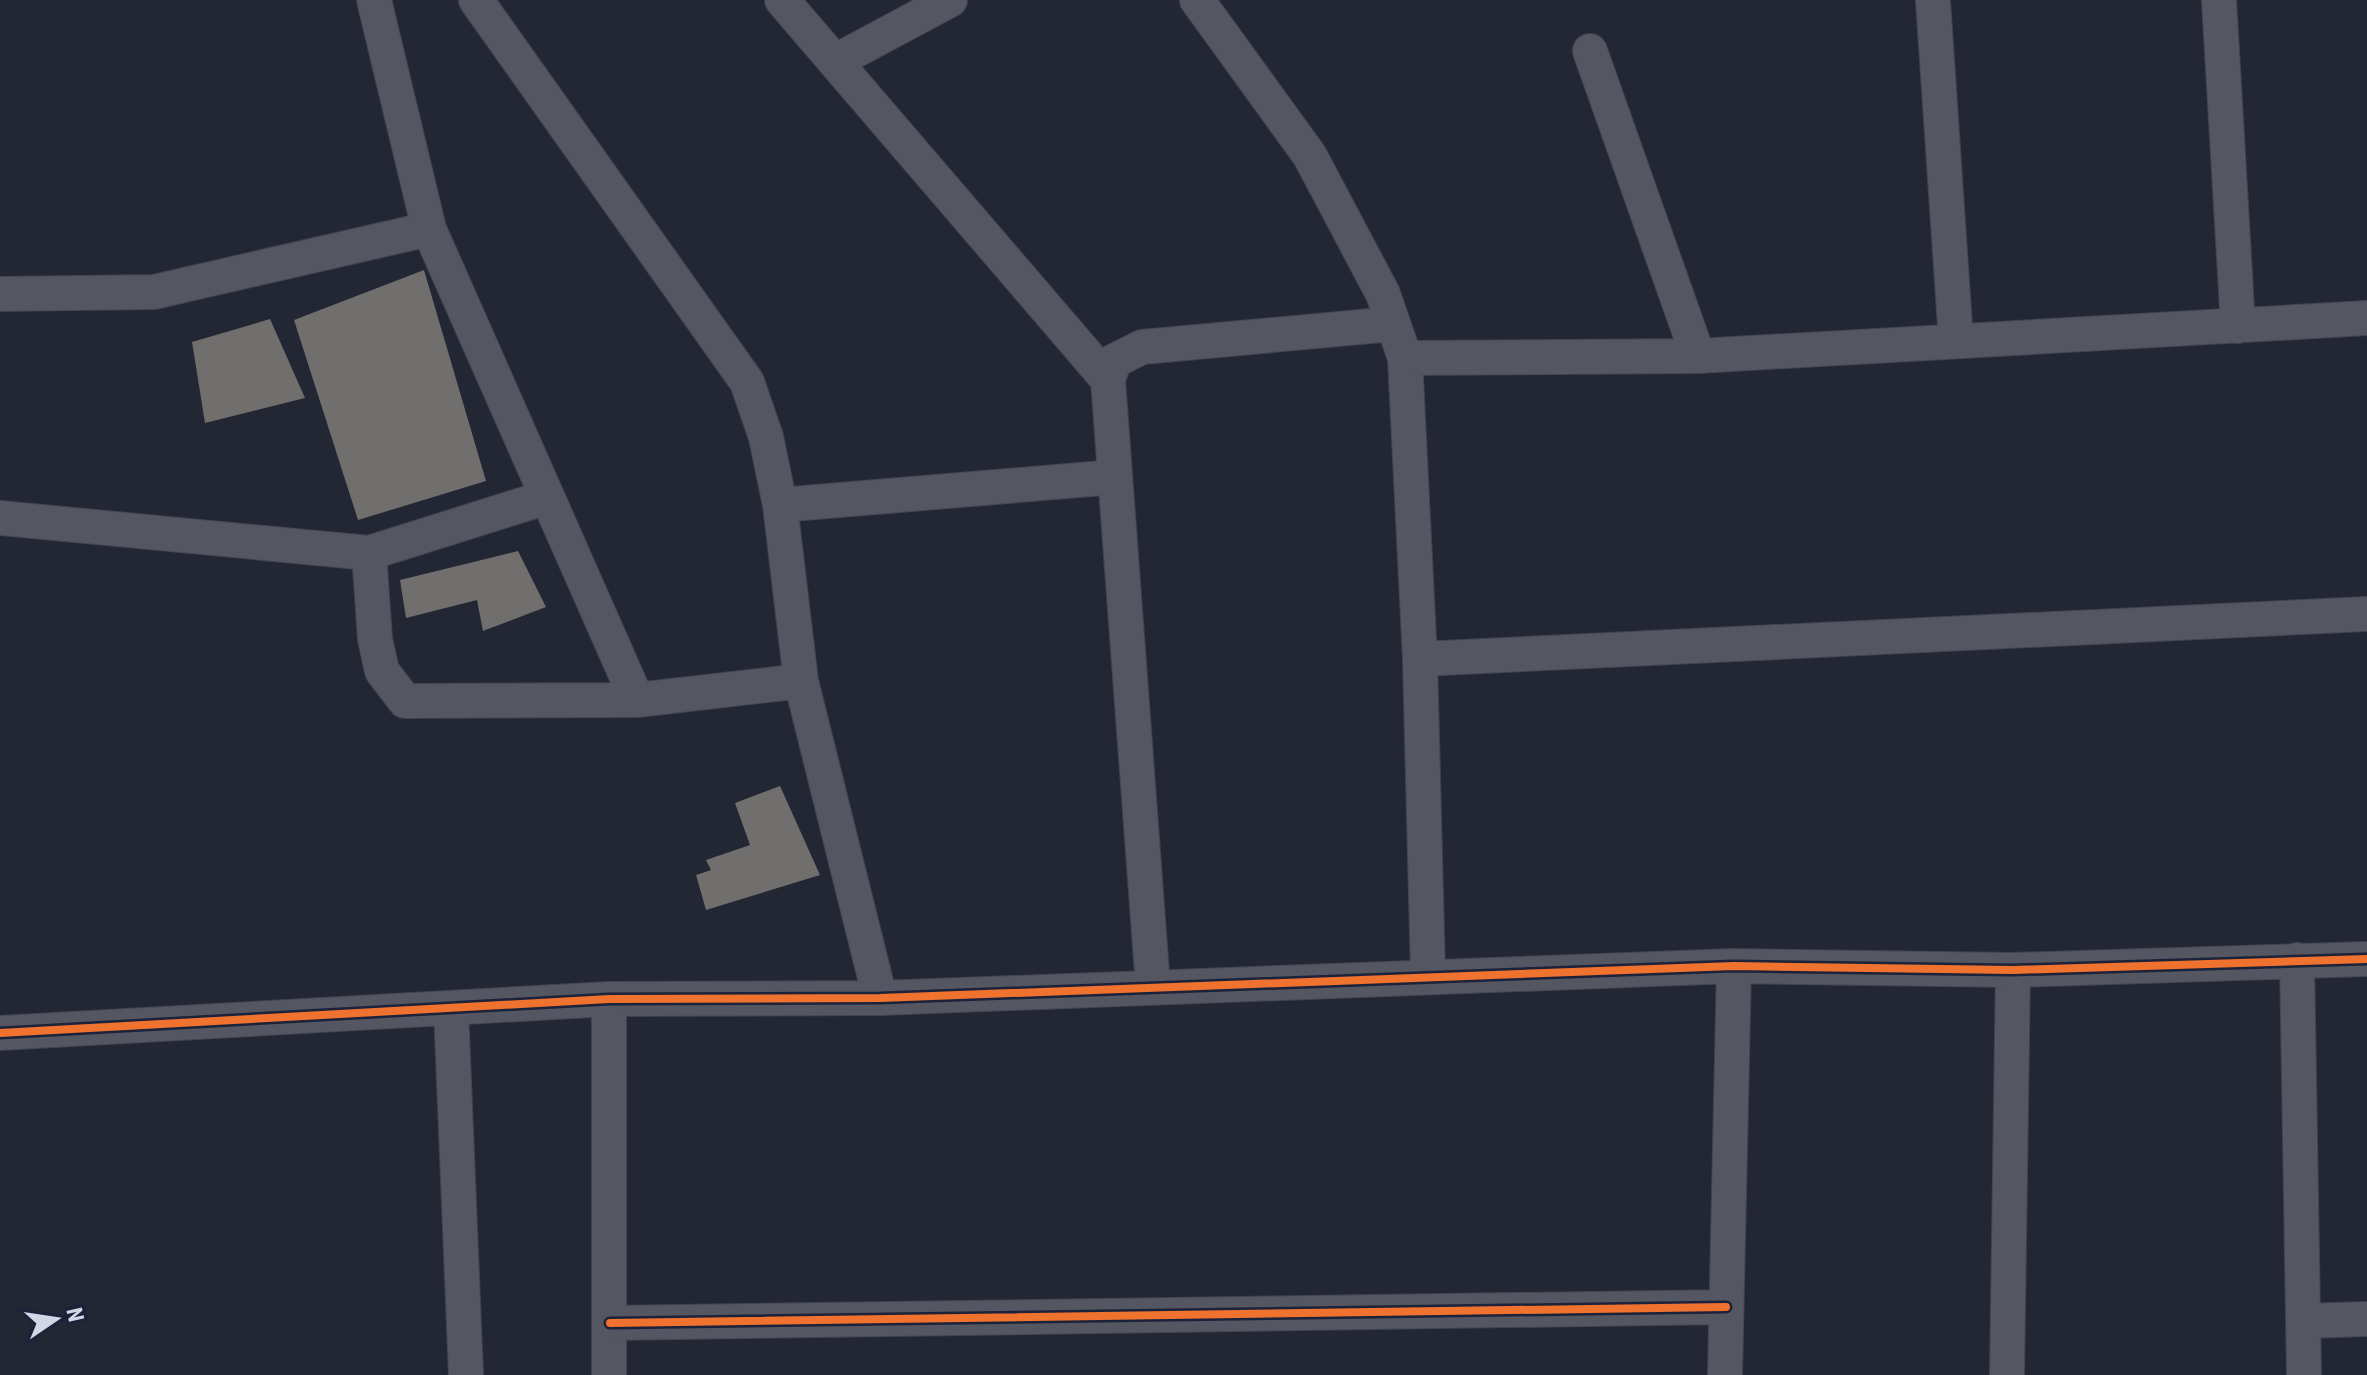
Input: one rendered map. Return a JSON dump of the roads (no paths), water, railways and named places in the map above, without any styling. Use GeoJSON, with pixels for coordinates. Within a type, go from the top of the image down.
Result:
{"type":"FeatureCollection","features":[{"type":"Feature","properties":{"kind":"street"},"geometry":{"type":"LineString","coordinates":[[374,0],[429,229],[637,700]]}},
{"type":"Feature","properties":{"kind":"street"},"geometry":{"type":"LineString","coordinates":[[476,0],[747,382],[766,437],[780,505],[801,681],[880,998]]}},
{"type":"Feature","properties":{"kind":"street"},"geometry":{"type":"LineString","coordinates":[[782,0],[1108,380]]}},
{"type":"Feature","properties":{"kind":"street"},"geometry":{"type":"LineString","coordinates":[[1197,0],[1310,156],[1383,294],[1405,358],[1420,659],[1428,975]]}},
{"type":"Feature","properties":{"kind":"street"},"geometry":{"type":"LineString","coordinates":[[2219,0],[2238,326]]}},
{"type":"Feature","properties":{"kind":"street"},"geometry":{"type":"LineString","coordinates":[[1933,1],[1956,341]]}},
{"type":"Feature","properties":{"kind":"street"},"geometry":{"type":"LineString","coordinates":[[836,61],[934,4]]}},
{"type":"Feature","properties":{"kind":"street"},"geometry":{"type":"LineString","coordinates":[[1590,51],[1698,356]]}},
{"type":"Feature","properties":{"kind":"street"},"geometry":{"type":"LineString","coordinates":[[0,294],[154,292],[429,229]]}},
{"type":"Feature","properties":{"kind":"street"},"geometry":{"type":"LineString","coordinates":[[1405,358],[1698,356],[2367,318]]}},
{"type":"Feature","properties":{"kind":"street"},"geometry":{"type":"LineString","coordinates":[[1153,987],[1108,380],[1114,361],[1142,347],[1393,324]]}},
{"type":"Feature","properties":{"kind":"street"},"geometry":{"type":"LineString","coordinates":[[780,505],[1115,477]]}},
{"type":"Feature","properties":{"kind":"street"},"geometry":{"type":"LineString","coordinates":[[0,518],[369,553],[547,497]]}},
{"type":"Feature","properties":{"kind":"street"},"geometry":{"type":"LineString","coordinates":[[369,553],[375,639],[382,671],[405,701],[637,700],[801,681]]}},
{"type":"Feature","properties":{"kind":"street"},"geometry":{"type":"LineString","coordinates":[[1420,659],[2367,614]]}},
{"type":"Feature","properties":{"kind":"street"},"geometry":{"type":"LineString","coordinates":[[0,1033],[609,999],[880,998],[1428,975],[1734,966],[2013,970],[2367,959]]}},
{"type":"Feature","properties":{"kind":"street"},"geometry":{"type":"LineString","coordinates":[[2297,960],[2304,1375]]}},
{"type":"Feature","properties":{"kind":"street"},"geometry":{"type":"LineString","coordinates":[[1725,1375],[1734,966]]}},
{"type":"Feature","properties":{"kind":"street"},"geometry":{"type":"LineString","coordinates":[[2007,1375],[2013,970]]}},
{"type":"Feature","properties":{"kind":"street"},"geometry":{"type":"LineString","coordinates":[[609,999],[609,1375]]}},
{"type":"Feature","properties":{"kind":"street"},"geometry":{"type":"LineString","coordinates":[[451,1008],[466,1375]]}},
{"type":"Feature","properties":{"kind":"street"},"geometry":{"type":"LineString","coordinates":[[610,1323],[1726,1307]]}},
{"type":"Feature","properties":{"kind":"street"},"geometry":{"type":"LineString","coordinates":[[2304,1321],[2367,1319]]}}]}
